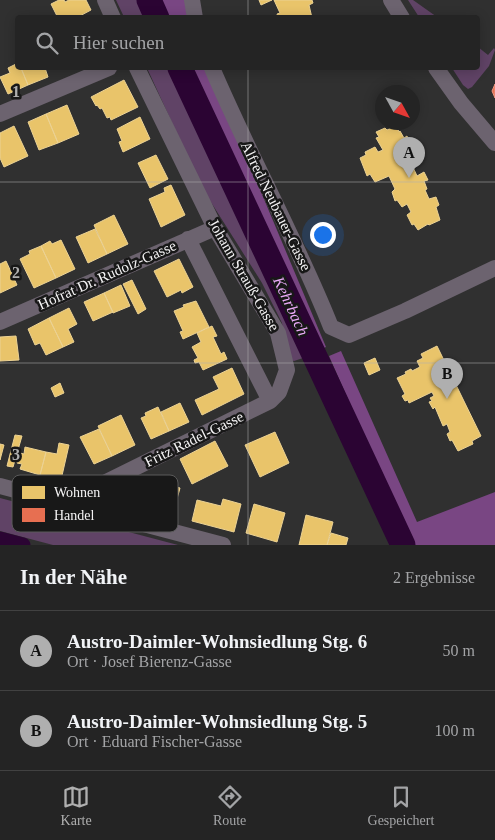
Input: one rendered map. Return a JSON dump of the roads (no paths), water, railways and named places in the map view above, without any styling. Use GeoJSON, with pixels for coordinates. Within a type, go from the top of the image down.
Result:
{"type":"FeatureCollection","features":[{"type":"Feature","properties":{"kind":"street"},"geometry":{"type":"LineString","coordinates":[[105,0],[112,15]]}},
{"type":"Feature","properties":{"kind":"street"},"geometry":{"type":"LineString","coordinates":[[192,0],[194,15]]}},
{"type":"Feature","properties":{"kind":"street"},"geometry":{"type":"LineString","coordinates":[[391,0],[400,15]]}},
{"type":"Feature","properties":{"kind":"street"},"geometry":{"type":"LineString","coordinates":[[0,114],[104,70]]}},
{"type":"Feature","properties":{"kind":"street","name":"Johann Strauß-Gasse"},"geometry":{"type":"LineString","coordinates":[[137,70],[215,228],[278,333],[287,370],[279,392],[270,401],[188,239]]}},
{"type":"Feature","properties":{"kind":"street","name":"Alfred Neubauer-Gasse"},"geometry":{"type":"LineString","coordinates":[[213,70],[235,123],[316,290],[331,327],[349,334],[405,311],[495,268]]}},
{"type":"Feature","properties":{"kind":"street"},"geometry":{"type":"LineString","coordinates":[[437,70],[461,103],[495,144]]}},
{"type":"Feature","properties":{"kind":"street","name":"Hofrat Dr. Rudolz-Gasse"},"geometry":{"type":"LineString","coordinates":[[0,322],[215,228]]}},
{"type":"Feature","properties":{"kind":"street","name":"Fritz Radel-Gasse"},"geometry":{"type":"LineString","coordinates":[[121,475],[270,401]]}},
{"type":"Feature","properties":{"kind":"street"},"geometry":{"type":"LineString","coordinates":[[174,532],[223,545]]}},
{"type":"Feature","properties":{"kind":"waterway","name":"Kehrbach"},"geometry":{"type":"LineString","coordinates":[[149,0],[156,15]]}},
{"type":"Feature","properties":{"kind":"waterway","name":"Kehrbach"},"geometry":{"type":"LineString","coordinates":[[181,70],[403,545]]}},
{"type":"Feature","properties":{"kind":"waterway"},"geometry":{"type":"LineString","coordinates":[[0,539],[23,545]]}},
{"type":"Feature","properties":{"kind":"place","name":"Austro-Daimler-Wohnsiedlung Stg. 6"},"geometry":{"type":"Point","coordinates":[409,178]}},
{"type":"Feature","properties":{"kind":"place","name":"Austro-Daimler-Wohnsiedlung Stg. 5"},"geometry":{"type":"Point","coordinates":[447,399]}}]}
